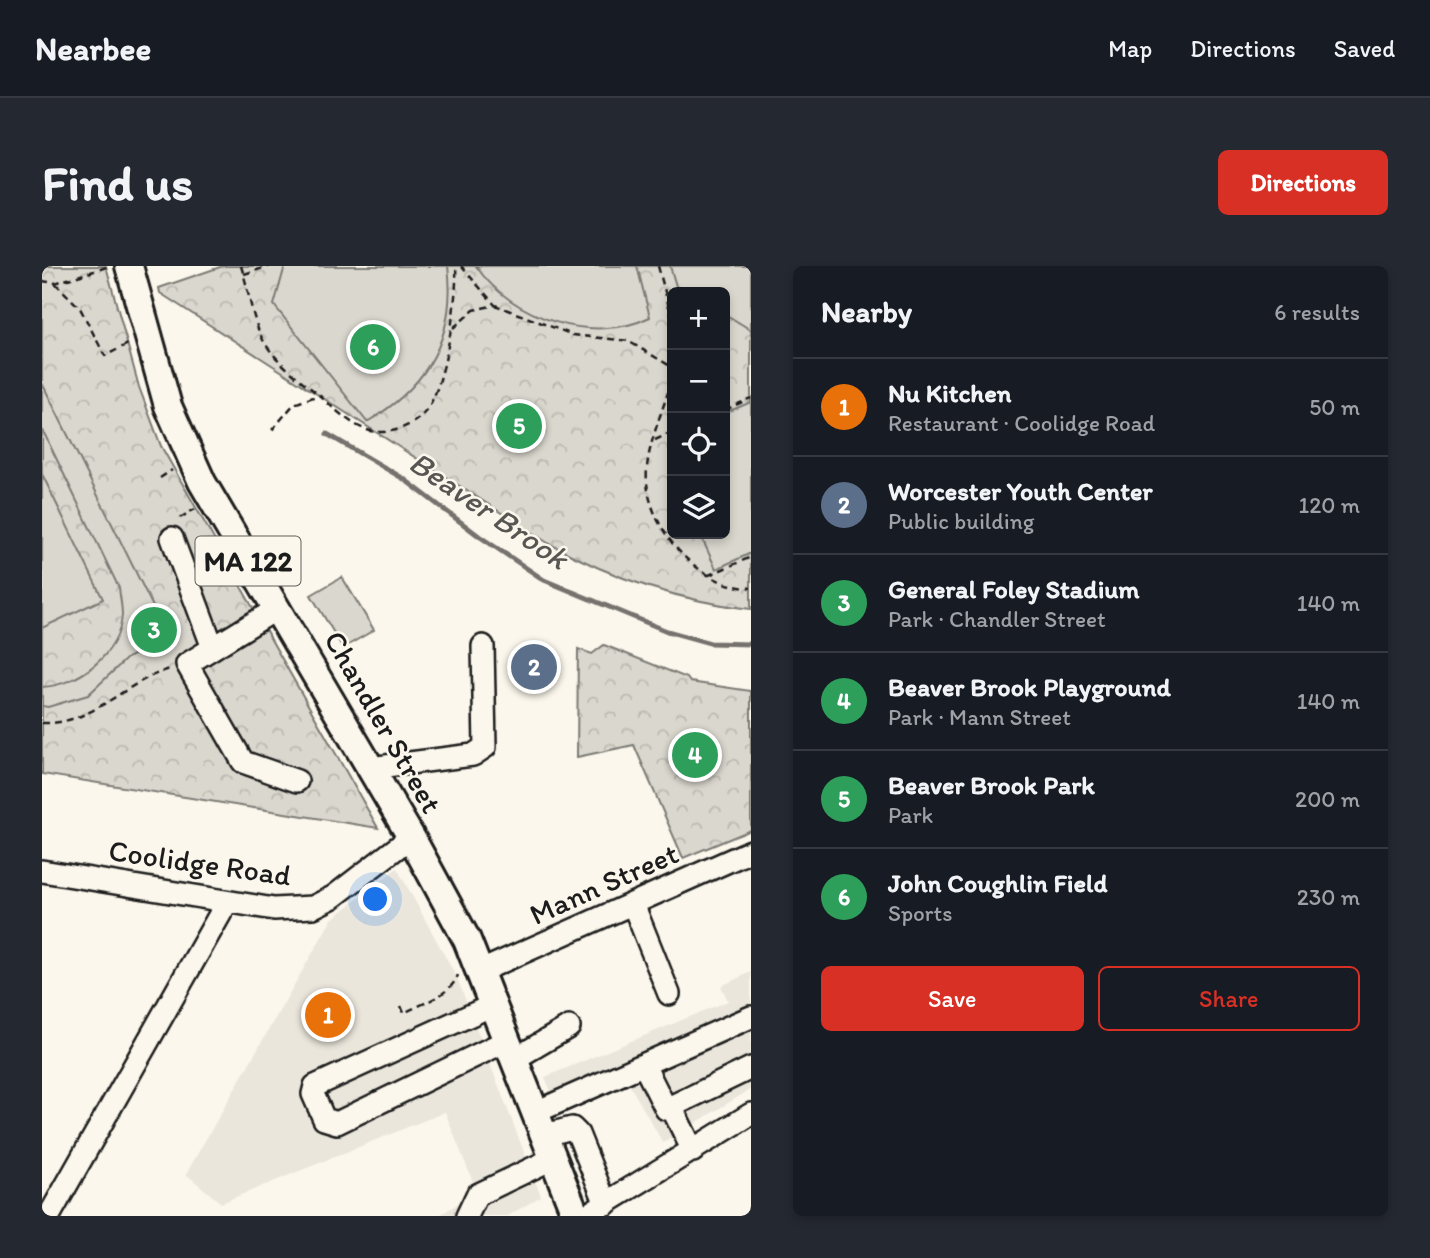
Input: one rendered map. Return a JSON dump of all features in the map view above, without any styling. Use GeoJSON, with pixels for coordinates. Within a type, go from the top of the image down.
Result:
{"type":"FeatureCollection","features":[{"type":"Feature","properties":{"kind":"main road","name":"Chandler Street"},"geometry":{"type":"LineString","coordinates":[[118,267],[174,425],[202,482],[411,838],[470,972],[495,1004],[576,1216]]}},
{"type":"Feature","properties":{"kind":"street"},"geometry":{"type":"LineString","coordinates":[[176,528],[213,649]]}},
{"type":"Feature","properties":{"kind":"street"},"geometry":{"type":"LineString","coordinates":[[278,608],[187,664],[243,762],[297,781]]}},
{"type":"Feature","properties":{"kind":"street"},"geometry":{"type":"LineString","coordinates":[[370,768],[473,755],[485,747],[483,646]]}},
{"type":"Feature","properties":{"kind":"street","name":"Coolidge Road"},"geometry":{"type":"LineString","coordinates":[[42,871],[274,909],[313,907],[334,897],[411,838]]}},
{"type":"Feature","properties":{"kind":"street","name":"Mann Street"},"geometry":{"type":"LineString","coordinates":[[470,972],[633,904],[751,850]]}},
{"type":"Feature","properties":{"kind":"street"},"geometry":{"type":"LineString","coordinates":[[49,1216],[227,902]]}},
{"type":"Feature","properties":{"kind":"street"},"geometry":{"type":"LineString","coordinates":[[633,904],[669,994]]}},
{"type":"Feature","properties":{"kind":"street"},"geometry":{"type":"LineString","coordinates":[[495,1004],[315,1086],[313,1094],[324,1119],[337,1123],[569,1027]]}},
{"type":"Feature","properties":{"kind":"street"},"geometry":{"type":"LineString","coordinates":[[467,1216],[477,1195],[545,1135],[645,1065],[751,1017]]}},
{"type":"Feature","properties":{"kind":"street"},"geometry":{"type":"LineString","coordinates":[[645,1065],[666,1109],[751,1068]]}},
{"type":"Feature","properties":{"kind":"street"},"geometry":{"type":"LineString","coordinates":[[671,1106],[693,1151]]}},
{"type":"Feature","properties":{"kind":"street"},"geometry":{"type":"LineString","coordinates":[[585,1216],[751,1114]]}},
{"type":"Feature","properties":{"kind":"street"},"geometry":{"type":"LineString","coordinates":[[545,1135],[566,1127],[572,1128],[578,1135],[606,1204]]}},
{"type":"Feature","properties":{"kind":"path"},"geometry":{"type":"LineString","coordinates":[[241,266],[263,340],[276,356],[319,395],[365,429],[381,432],[405,427],[427,410],[451,330],[456,266]]}},
{"type":"Feature","properties":{"kind":"path"},"geometry":{"type":"LineString","coordinates":[[244,274],[270,266]]}},
{"type":"Feature","properties":{"kind":"path"},"geometry":{"type":"LineString","coordinates":[[461,266],[495,305],[573,335],[628,341],[667,365]]}},
{"type":"Feature","properties":{"kind":"path"},"geometry":{"type":"LineString","coordinates":[[658,266],[667,299]]}},
{"type":"Feature","properties":{"kind":"path"},"geometry":{"type":"LineString","coordinates":[[42,281],[55,283],[118,267]]}},
{"type":"Feature","properties":{"kind":"path"},"geometry":{"type":"LineString","coordinates":[[55,283],[87,319],[105,356],[128,344]]}},
{"type":"Feature","properties":{"kind":"path"},"geometry":{"type":"LineString","coordinates":[[451,330],[474,310],[495,305]]}},
{"type":"Feature","properties":{"kind":"path"},"geometry":{"type":"LineString","coordinates":[[272,430],[294,404],[319,395]]}},
{"type":"Feature","properties":{"kind":"path"},"geometry":{"type":"LineString","coordinates":[[667,397],[647,468],[654,510],[665,533],[680,553],[725,584],[751,588]]}},
{"type":"Feature","properties":{"kind":"path"},"geometry":{"type":"LineString","coordinates":[[730,408],[751,398]]}},
{"type":"Feature","properties":{"kind":"path"},"geometry":{"type":"LineString","coordinates":[[655,440],[667,434]]}},
{"type":"Feature","properties":{"kind":"path"},"geometry":{"type":"LineString","coordinates":[[160,478],[174,469]]}},
{"type":"Feature","properties":{"kind":"path"},"geometry":{"type":"LineString","coordinates":[[176,528],[196,508]]}},
{"type":"Feature","properties":{"kind":"path"},"geometry":{"type":"LineString","coordinates":[[709,575],[751,556]]}},
{"type":"Feature","properties":{"kind":"path"},"geometry":{"type":"LineString","coordinates":[[42,723],[80,718],[103,707],[146,676],[187,664]]}},
{"type":"Feature","properties":{"kind":"path"},"geometry":{"type":"LineString","coordinates":[[401,1006],[404,1013],[444,993],[470,972]]}},
{"type":"Feature","properties":{"kind":"shaded area"},"geometry":{"type":"Polygon","coordinates":[[[397,868],[457,978],[541,1196],[508,1216],[438,1216],[477,1192],[445,1112],[221,1203],[186,1174],[332,919],[397,868]]]}},
{"type":"Feature","properties":{"kind":"shaded area"},"geometry":{"type":"Polygon","coordinates":[[[751,972],[751,1089],[663,1143],[629,1084],[560,1113],[545,1077],[728,1001],[721,986],[751,972]]]}},
{"type":"Feature","properties":{"kind":"green space"},"geometry":{"type":"Polygon","coordinates":[[[42,266],[106,266],[139,387],[161,446],[378,828],[42,774],[42,266]]]}},
{"type":"Feature","properties":{"kind":"green space"},"geometry":{"type":"Polygon","coordinates":[[[223,266],[751,266],[751,609],[672,594],[621,577],[572,556],[160,293],[159,288],[223,266]]]}},
{"type":"Feature","properties":{"kind":"green space"},"geometry":{"type":"Polygon","coordinates":[[[285,266],[448,266],[448,315],[433,357],[406,393],[367,422],[274,305],[285,266]]]}},
{"type":"Feature","properties":{"kind":"green space"},"geometry":{"type":"Polygon","coordinates":[[[476,266],[637,266],[650,317],[628,325],[604,328],[555,322],[510,300],[491,285],[476,266]]]}},
{"type":"Feature","properties":{"kind":"green space"},"geometry":{"type":"Polygon","coordinates":[[[670,266],[751,266],[751,330],[730,317],[730,287],[676,286],[670,266]]]}},
{"type":"Feature","properties":{"kind":"green space"},"geometry":{"type":"Polygon","coordinates":[[[42,383],[168,637],[127,658],[88,695],[48,707],[42,706],[42,687],[69,681],[95,665],[114,642],[122,615],[119,588],[42,429],[42,383]]]}},
{"type":"Feature","properties":{"kind":"green space"},"geometry":{"type":"Polygon","coordinates":[[[751,402],[751,553],[716,569],[702,539],[730,539],[730,411],[751,402]]]}},
{"type":"Feature","properties":{"kind":"green space"},"geometry":{"type":"Polygon","coordinates":[[[42,474],[103,599],[42,628],[42,474]]]}},
{"type":"Feature","properties":{"kind":"green space"},"geometry":{"type":"Polygon","coordinates":[[[342,577],[374,630],[343,648],[311,595],[342,577]]]}},
{"type":"Feature","properties":{"kind":"green space"},"geometry":{"type":"Polygon","coordinates":[[[604,645],[687,678],[690,682],[751,691],[751,830],[683,858],[634,745],[577,757],[578,649],[592,654],[604,645]]]}},
{"type":"Feature","properties":{"kind":"waterway","name":"Beaver Brook"},"geometry":{"type":"LineString","coordinates":[[327,434],[404,479],[479,536],[544,580],[667,631],[710,643],[751,644]]}},
{"type":"Feature","properties":{"kind":"place","name":"John Coughlin Field"},"geometry":{"type":"Point","coordinates":[373,347]}},
{"type":"Feature","properties":{"kind":"place","name":"Beaver Brook Park"},"geometry":{"type":"Point","coordinates":[519,426]}},
{"type":"Feature","properties":{"kind":"place","name":"General Foley Stadium"},"geometry":{"type":"Point","coordinates":[154,630]}},
{"type":"Feature","properties":{"kind":"place","name":"Worcester Youth Center"},"geometry":{"type":"Point","coordinates":[534,667]}},
{"type":"Feature","properties":{"kind":"place","name":"Beaver Brook Playground"},"geometry":{"type":"Point","coordinates":[695,755]}},
{"type":"Feature","properties":{"kind":"place","name":"Nu Kitchen"},"geometry":{"type":"Point","coordinates":[328,1015]}}]}
